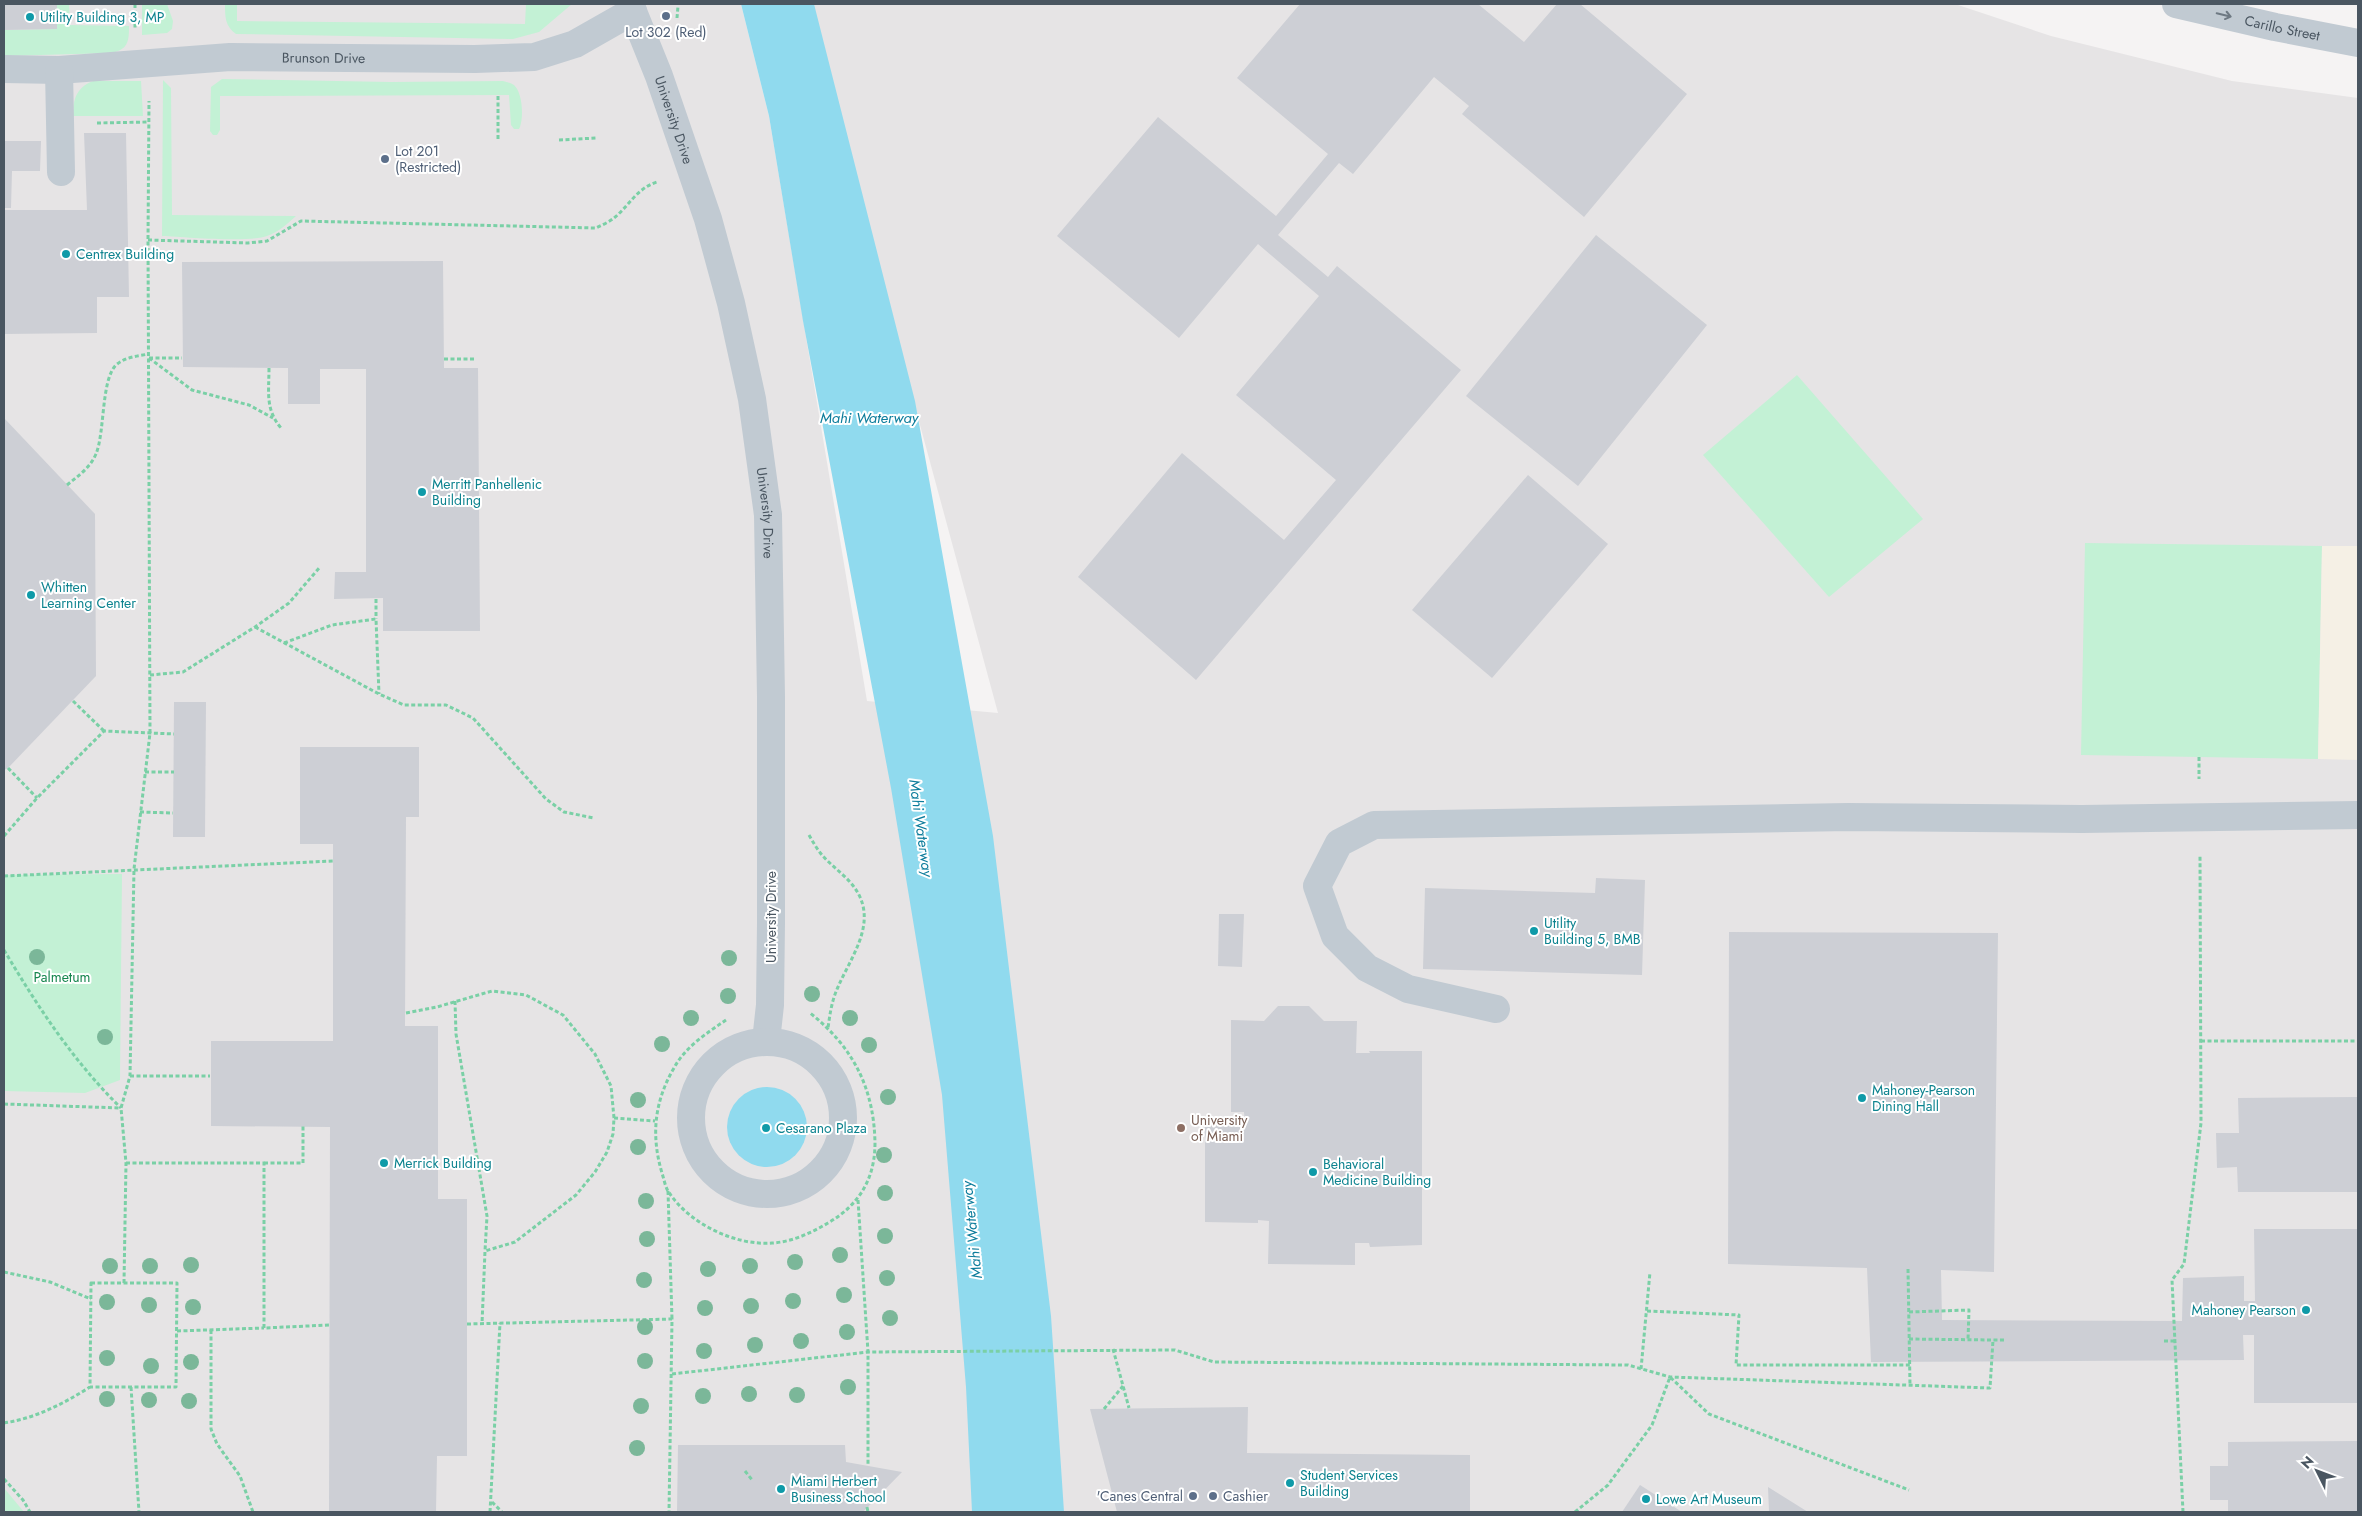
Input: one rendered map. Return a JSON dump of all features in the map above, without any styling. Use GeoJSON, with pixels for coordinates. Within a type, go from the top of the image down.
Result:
{"type":"FeatureCollection","features":[{"type":"Feature","properties":{"kind":"street","name":"Carillo Street"},"geometry":{"type":"LineString","coordinates":[[2176,4],[2358,43]]}},
{"type":"Feature","properties":{"kind":"street","name":"Brunson Drive"},"geometry":{"type":"LineString","coordinates":[[4,70],[59,70],[230,57],[475,59],[534,57],[575,44],[631,7]]}},
{"type":"Feature","properties":{"kind":"street","name":"University Drive"},"geometry":{"type":"LineString","coordinates":[[631,7],[659,76],[708,219],[731,303],[752,400],[768,515],[772,697],[770,1005],[766,1041]]}},
{"type":"Feature","properties":{"kind":"street"},"geometry":{"type":"LineString","coordinates":[[59,70],[61,172]]}},
{"type":"Feature","properties":{"kind":"street"},"geometry":{"type":"LineString","coordinates":[[1496,1009],[1408,989],[1367,968],[1335,936],[1317,886],[1339,843],[1374,825],[1848,817],[2063,819],[2358,815]]}},
{"type":"Feature","properties":{"kind":"street"},"geometry":{"type":"LineString","coordinates":[[766,1041],[786,1044],[809,1054],[828,1072],[840,1094],[844,1119],[839,1143],[827,1165],[809,1182],[786,1193],[761,1195],[736,1189],[715,1175],[699,1156],[691,1131],[691,1106],[700,1081],[715,1062],[736,1048],[766,1041]]}},
{"type":"Feature","properties":{"kind":"path"},"geometry":{"type":"LineString","coordinates":[[135,4],[135,36]]}},
{"type":"Feature","properties":{"kind":"path"},"geometry":{"type":"LineString","coordinates":[[498,95],[498,140]]}},
{"type":"Feature","properties":{"kind":"path"},"geometry":{"type":"LineString","coordinates":[[124,1283],[126,1163],[121,1108],[130,1076],[134,869],[150,733],[148,240],[150,96]]}},
{"type":"Feature","properties":{"kind":"path"},"geometry":{"type":"LineString","coordinates":[[93,123],[149,122]]}},
{"type":"Feature","properties":{"kind":"path"},"geometry":{"type":"LineString","coordinates":[[559,140],[596,138]]}},
{"type":"Feature","properties":{"kind":"path"},"geometry":{"type":"LineString","coordinates":[[148,240],[248,242],[267,240],[301,221],[596,228],[614,218],[632,198],[648,185],[658,182]]}},
{"type":"Feature","properties":{"kind":"path"},"geometry":{"type":"LineString","coordinates":[[148,356],[192,390],[249,405],[272,418],[281,428]]}},
{"type":"Feature","properties":{"kind":"path"},"geometry":{"type":"LineString","coordinates":[[68,485],[87,468],[96,454],[102,431],[109,378],[116,366],[131,357],[182,358]]}},
{"type":"Feature","properties":{"kind":"path"},"geometry":{"type":"LineString","coordinates":[[444,359],[475,359]]}},
{"type":"Feature","properties":{"kind":"path"},"geometry":{"type":"LineString","coordinates":[[269,368],[269,408],[272,418]]}},
{"type":"Feature","properties":{"kind":"path"},"geometry":{"type":"LineString","coordinates":[[150,675],[183,672],[255,627],[290,603],[320,567]]}},
{"type":"Feature","properties":{"kind":"path"},"geometry":{"type":"LineString","coordinates":[[376,599],[379,694]]}},
{"type":"Feature","properties":{"kind":"path"},"geometry":{"type":"LineString","coordinates":[[283,644],[332,625],[376,619]]}},
{"type":"Feature","properties":{"kind":"path"},"geometry":{"type":"LineString","coordinates":[[255,627],[283,644],[404,705],[446,705],[473,718],[546,799],[564,812],[594,818]]}},
{"type":"Feature","properties":{"kind":"path"},"geometry":{"type":"LineString","coordinates":[[73,701],[104,731],[174,734]]}},
{"type":"Feature","properties":{"kind":"path"},"geometry":{"type":"LineString","coordinates":[[4,836],[38,798],[104,731]]}},
{"type":"Feature","properties":{"kind":"path"},"geometry":{"type":"LineString","coordinates":[[8,768],[38,798]]}},
{"type":"Feature","properties":{"kind":"path"},"geometry":{"type":"LineString","coordinates":[[145,772],[174,772]]}},
{"type":"Feature","properties":{"kind":"path"},"geometry":{"type":"LineString","coordinates":[[140,812],[173,812]]}},
{"type":"Feature","properties":{"kind":"path"},"geometry":{"type":"LineString","coordinates":[[2183,1512],[2172,1280],[2184,1264],[2201,1123],[2200,850]]}},
{"type":"Feature","properties":{"kind":"path"},"geometry":{"type":"LineString","coordinates":[[4,876],[334,861]]}},
{"type":"Feature","properties":{"kind":"path"},"geometry":{"type":"LineString","coordinates":[[4,950],[32,997],[65,1045],[93,1080],[121,1108]]}},
{"type":"Feature","properties":{"kind":"path"},"geometry":{"type":"LineString","coordinates":[[406,1013],[492,990],[526,995],[562,1015],[595,1054],[610,1086],[614,1118],[613,1134],[595,1172],[576,1195],[515,1242],[485,1251]]}},
{"type":"Feature","properties":{"kind":"path"},"geometry":{"type":"LineString","coordinates":[[455,1001],[456,1034],[487,1216],[482,1324]]}},
{"type":"Feature","properties":{"kind":"path"},"geometry":{"type":"LineString","coordinates":[[668,1190],[696,1220],[731,1238],[772,1243],[809,1234],[842,1215],[858,1200],[875,1159],[873,1118],[867,1085],[847,1053],[828,1028],[810,1013]]}},
{"type":"Feature","properties":{"kind":"path"},"geometry":{"type":"LineString","coordinates":[[669,1512],[672,1319],[668,1190],[656,1154],[655,1116],[674,1067],[700,1038],[726,1020]]}},
{"type":"Feature","properties":{"kind":"path"},"geometry":{"type":"LineString","coordinates":[[2201,1041],[2358,1041]]}},
{"type":"Feature","properties":{"kind":"path"},"geometry":{"type":"LineString","coordinates":[[130,1076],[210,1076]]}},
{"type":"Feature","properties":{"kind":"path"},"geometry":{"type":"LineString","coordinates":[[4,1104],[121,1108]]}},
{"type":"Feature","properties":{"kind":"path"},"geometry":{"type":"LineString","coordinates":[[614,1118],[655,1121]]}},
{"type":"Feature","properties":{"kind":"path"},"geometry":{"type":"LineString","coordinates":[[126,1163],[303,1163],[302,1126]]}},
{"type":"Feature","properties":{"kind":"path"},"geometry":{"type":"LineString","coordinates":[[264,1163],[264,1328]]}},
{"type":"Feature","properties":{"kind":"path"},"geometry":{"type":"LineString","coordinates":[[858,1200],[868,1352],[868,1465]]}},
{"type":"Feature","properties":{"kind":"path"},"geometry":{"type":"LineString","coordinates":[[1908,1269],[1910,1385]]}},
{"type":"Feature","properties":{"kind":"path"},"geometry":{"type":"LineString","coordinates":[[4,1272],[50,1282],[91,1299]]}},
{"type":"Feature","properties":{"kind":"path"},"geometry":{"type":"LineString","coordinates":[[1641,1368],[1650,1272]]}},
{"type":"Feature","properties":{"kind":"path"},"geometry":{"type":"LineString","coordinates":[[4,1423],[21,1420],[63,1405],[90,1387],[176,1387],[177,1283],[91,1283],[90,1387]]}},
{"type":"Feature","properties":{"kind":"path"},"geometry":{"type":"LineString","coordinates":[[1909,1312],[1969,1310],[1968,1340]]}},
{"type":"Feature","properties":{"kind":"path"},"geometry":{"type":"LineString","coordinates":[[1647,1311],[1739,1315],[1736,1365],[1910,1365]]}},
{"type":"Feature","properties":{"kind":"path"},"geometry":{"type":"LineString","coordinates":[[467,1324],[672,1319]]}},
{"type":"Feature","properties":{"kind":"path"},"geometry":{"type":"LineString","coordinates":[[490,1512],[500,1323]]}},
{"type":"Feature","properties":{"kind":"path"},"geometry":{"type":"LineString","coordinates":[[177,1331],[329,1325]]}},
{"type":"Feature","properties":{"kind":"path"},"geometry":{"type":"LineString","coordinates":[[211,1330],[211,1429],[217,1444],[240,1476],[253,1512]]}},
{"type":"Feature","properties":{"kind":"path"},"geometry":{"type":"LineString","coordinates":[[1909,1339],[2004,1340]]}},
{"type":"Feature","properties":{"kind":"path"},"geometry":{"type":"LineString","coordinates":[[672,1374],[868,1352],[1113,1349],[1175,1350],[1214,1362],[1628,1365],[1670,1377],[1990,1388],[1993,1340]]}},
{"type":"Feature","properties":{"kind":"path"},"geometry":{"type":"LineString","coordinates":[[2164,1341],[2175,1340]]}},
{"type":"Feature","properties":{"kind":"path"},"geometry":{"type":"LineString","coordinates":[[1113,1349],[1129,1408]]}},
{"type":"Feature","properties":{"kind":"path"},"geometry":{"type":"LineString","coordinates":[[1670,1377],[1709,1414],[1909,1490]]}},
{"type":"Feature","properties":{"kind":"path"},"geometry":{"type":"LineString","coordinates":[[1575,1512],[1608,1484],[1652,1425],[1670,1377]]}},
{"type":"Feature","properties":{"kind":"path"},"geometry":{"type":"LineString","coordinates":[[1104,1409],[1123,1385]]}},
{"type":"Feature","properties":{"kind":"path"},"geometry":{"type":"LineString","coordinates":[[131,1387],[138,1512]]}},
{"type":"Feature","properties":{"kind":"path"},"geometry":{"type":"LineString","coordinates":[[745,1472],[753,1481]]}},
{"type":"Feature","properties":{"kind":"path"},"geometry":{"type":"LineString","coordinates":[[4,1479],[23,1500],[30,1512]]}},
{"type":"Feature","properties":{"kind":"path"},"geometry":{"type":"LineString","coordinates":[[491,1502],[502,1512]]}},
{"type":"Feature","properties":{"kind":"path"},"geometry":{"type":"LineString","coordinates":[[867,1507],[868,1512]]}},
{"type":"Feature","properties":{"kind":"shaded area","name":"University of Miami"},"geometry":{"type":"Polygon","coordinates":[[[4,4],[741,4],[769,116],[867,701],[998,713],[806,4],[1955,4],[2051,36],[2232,81],[2358,98],[2358,1512],[4,1512],[4,4]]]}},
{"type":"Feature","properties":{"kind":"green space"},"geometry":{"type":"Polygon","coordinates":[[[57,4],[69,4],[70,25],[129,26],[129,36],[126,44],[121,49],[112,53],[4,56],[4,30],[57,29],[57,4]]]}},
{"type":"Feature","properties":{"kind":"green space"},"geometry":{"type":"Polygon","coordinates":[[[142,4],[167,4],[173,21],[172,29],[167,33],[142,35],[142,4]]]}},
{"type":"Feature","properties":{"kind":"green space"},"geometry":{"type":"Polygon","coordinates":[[[225,4],[237,4],[237,21],[525,24],[526,4],[572,4],[539,32],[513,39],[236,34],[226,21],[225,4]]]}},
{"type":"Feature","properties":{"kind":"green space"},"geometry":{"type":"Polygon","coordinates":[[[222,79],[391,82],[503,81],[513,84],[517,89],[521,100],[522,119],[519,129],[514,129],[511,125],[509,95],[220,96],[220,130],[217,135],[213,135],[210,131],[211,87],[222,79]]]}},
{"type":"Feature","properties":{"kind":"green space"},"geometry":{"type":"Polygon","coordinates":[[[163,80],[171,88],[172,215],[296,216],[275,232],[258,238],[232,239],[162,236],[163,80]]]}},
{"type":"Feature","properties":{"kind":"green space"},"geometry":{"type":"Polygon","coordinates":[[[93,81],[141,81],[143,116],[73,116],[75,99],[79,91],[93,81]]]}},
{"type":"Feature","properties":{"kind":"green space"},"geometry":{"type":"Polygon","coordinates":[[[1797,375],[1923,519],[1829,597],[1703,455],[1797,375]]]}},
{"type":"Feature","properties":{"kind":"green space"},"geometry":{"type":"Polygon","coordinates":[[[2085,543],[2322,546],[2318,759],[2081,755],[2085,543]]]}},
{"type":"Feature","properties":{"kind":"green space","name":"Palmetum"},"geometry":{"type":"Polygon","coordinates":[[[122,874],[120,1080],[85,1093],[4,1091],[4,875],[122,874]]]}},
{"type":"Feature","properties":{"kind":"green space"},"geometry":{"type":"Polygon","coordinates":[[[4,1488],[24,1512],[4,1512],[4,1488]]]}},
{"type":"Feature","properties":{"kind":"sand"},"geometry":{"type":"Polygon","coordinates":[[[2322,546],[2358,546],[2358,760],[2318,759],[2322,546]]]}},
{"type":"Feature","properties":{"kind":"water","name":"Mahi Waterway"},"geometry":{"type":"Polygon","coordinates":[[[741,4],[814,4],[915,401],[993,836],[1051,1316],[1064,1512],[972,1512],[966,1387],[942,1095],[891,788],[803,321],[769,116],[741,4]]]}},
{"type":"Feature","properties":{"kind":"water"},"geometry":{"type":"Polygon","coordinates":[[[767,1087],[782,1090],[795,1099],[804,1112],[807,1127],[804,1142],[795,1155],[782,1164],[767,1167],[752,1164],[739,1155],[730,1142],[727,1127],[730,1112],[739,1099],[752,1090],[767,1087]]]}},
{"type":"Feature","properties":{"kind":"building","name":"Utility Building 3, MP"},"geometry":{"type":"Polygon","coordinates":[[[4,4],[57,4],[57,29],[4,30],[4,4]]]}},
{"type":"Feature","properties":{"kind":"building"},"geometry":{"type":"Polygon","coordinates":[[[1300,4],[1478,4],[1524,42],[1557,4],[1580,4],[1687,94],[1584,217],[1462,114],[1469,106],[1434,77],[1353,174],[1339,163],[1278,235],[1328,277],[1337,266],[1461,370],[1196,680],[1078,577],[1182,453],[1284,540],[1336,480],[1236,395],[1319,296],[1258,244],[1179,338],[1057,236],[1158,117],[1276,216],[1328,154],[1237,78],[1300,4]]]}},
{"type":"Feature","properties":{"kind":"building","name":"Centrex Building"},"geometry":{"type":"Polygon","coordinates":[[[84,133],[126,133],[129,297],[97,297],[97,333],[4,334],[4,210],[87,210],[84,133]]]}},
{"type":"Feature","properties":{"kind":"building"},"geometry":{"type":"Polygon","coordinates":[[[4,141],[41,141],[40,171],[12,171],[11,208],[4,208],[4,141]]]}},
{"type":"Feature","properties":{"kind":"building"},"geometry":{"type":"Polygon","coordinates":[[[1596,235],[1707,325],[1578,486],[1466,396],[1596,235]]]}},
{"type":"Feature","properties":{"kind":"building","name":"Merritt Panhellenic Building"},"geometry":{"type":"Polygon","coordinates":[[[443,261],[444,368],[478,368],[480,631],[383,631],[383,598],[334,599],[335,572],[366,572],[366,369],[320,369],[320,404],[288,404],[288,368],[183,367],[182,262],[443,261]]]}},
{"type":"Feature","properties":{"kind":"building"},"geometry":{"type":"Polygon","coordinates":[[[4,418],[95,514],[96,676],[4,770],[4,418]]]}},
{"type":"Feature","properties":{"kind":"building"},"geometry":{"type":"Polygon","coordinates":[[[1528,475],[1608,544],[1492,678],[1412,610],[1528,475]]]}},
{"type":"Feature","properties":{"kind":"building"},"geometry":{"type":"Polygon","coordinates":[[[174,702],[206,702],[205,837],[173,837],[174,702]]]}},
{"type":"Feature","properties":{"kind":"building","name":"Merrick Building"},"geometry":{"type":"Polygon","coordinates":[[[300,747],[419,747],[419,817],[406,817],[405,1026],[438,1026],[438,1199],[467,1199],[467,1456],[437,1456],[436,1512],[329,1512],[330,1127],[211,1126],[211,1041],[333,1041],[333,844],[300,844],[300,747]]]}},
{"type":"Feature","properties":{"kind":"building","name":"Utility Building 5, BMB"},"geometry":{"type":"Polygon","coordinates":[[[1596,878],[1645,880],[1642,975],[1423,969],[1425,888],[1595,893],[1596,878]]]}},
{"type":"Feature","properties":{"kind":"building"},"geometry":{"type":"Polygon","coordinates":[[[1219,914],[1244,914],[1242,967],[1218,966],[1219,914]]]}},
{"type":"Feature","properties":{"kind":"building","name":"Mahoney-Pearson Dining Hall"},"geometry":{"type":"Polygon","coordinates":[[[1729,932],[1998,933],[1994,1272],[1941,1270],[1942,1320],[2182,1321],[2183,1278],[2244,1276],[2244,1301],[2255,1301],[2254,1229],[2358,1229],[2358,1403],[2254,1403],[2254,1335],[2243,1335],[2244,1360],[1871,1362],[1867,1268],[1728,1264],[1729,932]]]}},
{"type":"Feature","properties":{"kind":"building","name":"Behavioral Medicine Building"},"geometry":{"type":"Polygon","coordinates":[[[1278,1006],[1309,1006],[1324,1021],[1357,1021],[1356,1053],[1370,1053],[1369,1051],[1422,1051],[1422,1245],[1370,1247],[1369,1243],[1355,1243],[1355,1265],[1268,1264],[1269,1221],[1258,1220],[1258,1223],[1205,1222],[1205,1124],[1245,1124],[1244,1112],[1231,1112],[1231,1020],[1264,1021],[1278,1006]]]}},
{"type":"Feature","properties":{"kind":"building"},"geometry":{"type":"Polygon","coordinates":[[[2358,1097],[2358,1192],[2238,1192],[2237,1167],[2217,1168],[2216,1133],[2239,1133],[2238,1098],[2358,1097]]]}},
{"type":"Feature","properties":{"kind":"building","name":"Student Services Building"},"geometry":{"type":"Polygon","coordinates":[[[1248,1407],[1247,1453],[1470,1455],[1470,1512],[1117,1512],[1090,1409],[1248,1407]]]}},
{"type":"Feature","properties":{"kind":"building"},"geometry":{"type":"Polygon","coordinates":[[[2358,1441],[2358,1512],[2228,1512],[2228,1500],[2210,1500],[2210,1466],[2228,1466],[2228,1442],[2358,1441]]]}},
{"type":"Feature","properties":{"kind":"building","name":"Miami Herbert Business School"},"geometry":{"type":"Polygon","coordinates":[[[678,1445],[845,1445],[846,1462],[902,1472],[863,1512],[677,1512],[678,1445]]]}},
{"type":"Feature","properties":{"kind":"building","name":"Lowe Art Museum"},"geometry":{"type":"Polygon","coordinates":[[[1640,1485],[1682,1512],[1622,1512],[1640,1485]]]}},
{"type":"Feature","properties":{"kind":"building","name":"Lowe Art Museum"},"geometry":{"type":"Polygon","coordinates":[[[1768,1487],[1808,1512],[1769,1512],[1768,1487]]]}},
{"type":"Feature","properties":{"kind":"place","name":"Lot 302 (Red)"},"geometry":{"type":"Point","coordinates":[666,16]}},
{"type":"Feature","properties":{"kind":"place","name":"Utility Building 3, MP"},"geometry":{"type":"Point","coordinates":[30,17]}},
{"type":"Feature","properties":{"kind":"place","name":"Lot 201 (Restricted)"},"geometry":{"type":"Point","coordinates":[385,159]}},
{"type":"Feature","properties":{"kind":"place","name":"Centrex Building"},"geometry":{"type":"Point","coordinates":[66,254]}},
{"type":"Feature","properties":{"kind":"place","name":"Merritt Panhellenic Building"},"geometry":{"type":"Point","coordinates":[422,492]}},
{"type":"Feature","properties":{"kind":"place","name":"Whitten Learning Center"},"geometry":{"type":"Point","coordinates":[31,595]}},
{"type":"Feature","properties":{"kind":"place","name":"Utility Building 5, BMB"},"geometry":{"type":"Point","coordinates":[1534,931]}},
{"type":"Feature","properties":{"kind":"place","name":"Mahoney-Pearson Dining Hall"},"geometry":{"type":"Point","coordinates":[1862,1098]}},
{"type":"Feature","properties":{"kind":"place","name":"Cesarano Plaza"},"geometry":{"type":"Point","coordinates":[766,1128]}},
{"type":"Feature","properties":{"kind":"place","name":"University of Miami"},"geometry":{"type":"Point","coordinates":[1181,1128]}},
{"type":"Feature","properties":{"kind":"place","name":"Merrick Building"},"geometry":{"type":"Point","coordinates":[384,1163]}},
{"type":"Feature","properties":{"kind":"place","name":"Behavioral Medicine Building"},"geometry":{"type":"Point","coordinates":[1313,1172]}},
{"type":"Feature","properties":{"kind":"place","name":"Mahoney Pearson"},"geometry":{"type":"Point","coordinates":[2306,1310]}},
{"type":"Feature","properties":{"kind":"place","name":"Student Services Building"},"geometry":{"type":"Point","coordinates":[1290,1483]}},
{"type":"Feature","properties":{"kind":"place","name":"Miami Herbert Business School"},"geometry":{"type":"Point","coordinates":[781,1489]}},
{"type":"Feature","properties":{"kind":"place","name":"'Canes Central"},"geometry":{"type":"Point","coordinates":[1193,1496]}},
{"type":"Feature","properties":{"kind":"place","name":"Cashier"},"geometry":{"type":"Point","coordinates":[1213,1496]}},
{"type":"Feature","properties":{"kind":"place","name":"Lowe Art Museum"},"geometry":{"type":"Point","coordinates":[1646,1499]}}]}
